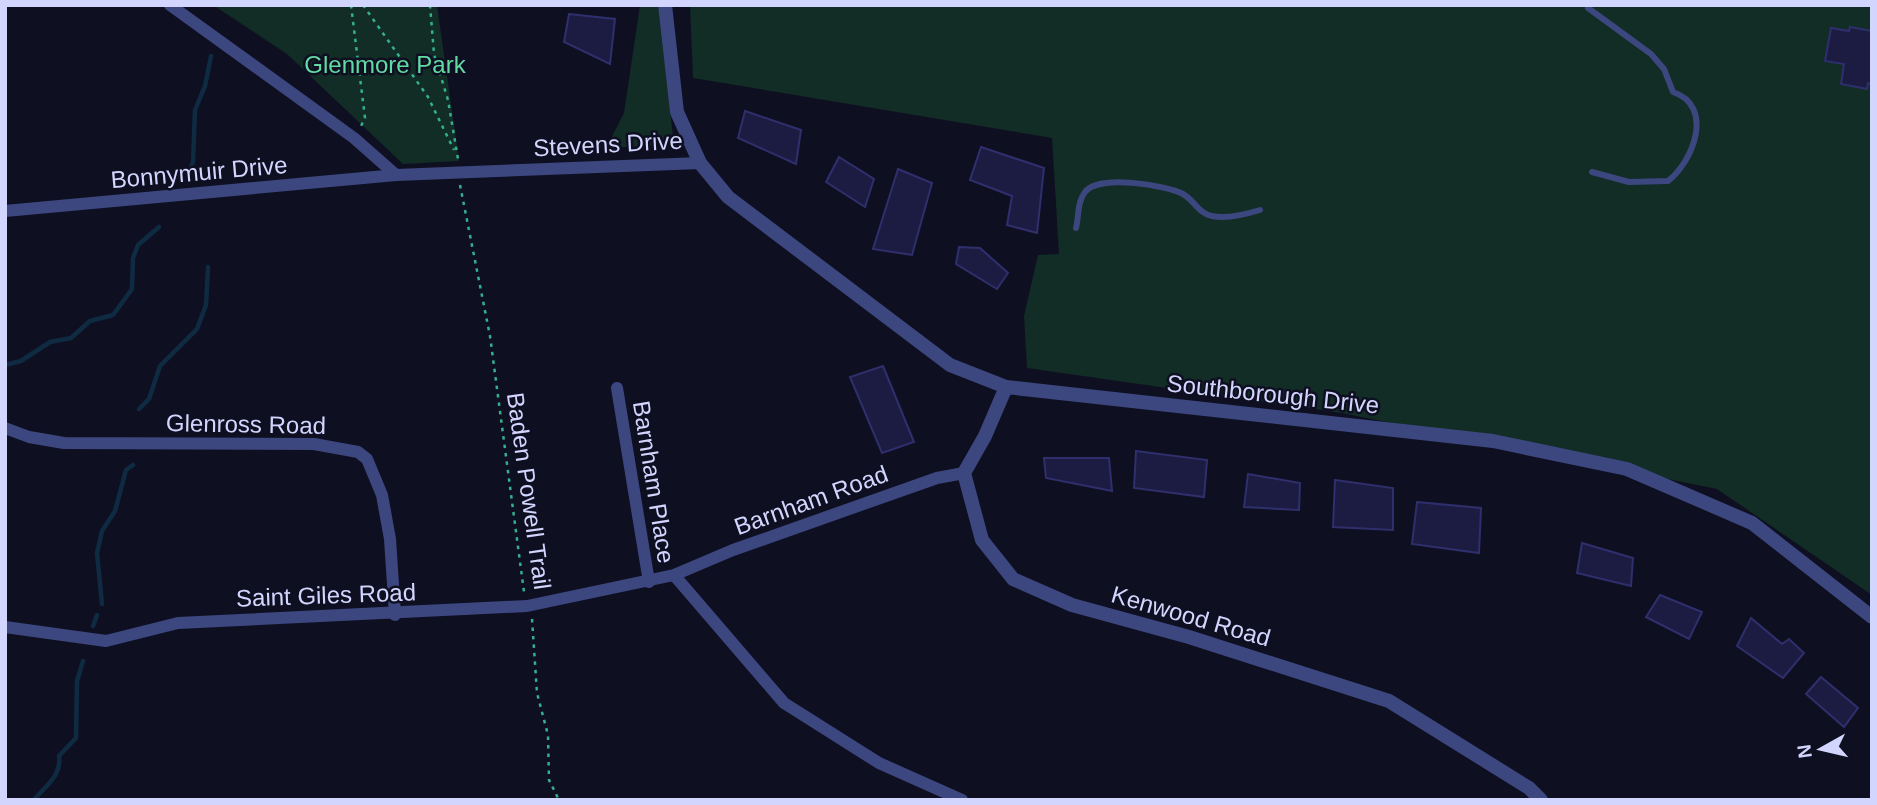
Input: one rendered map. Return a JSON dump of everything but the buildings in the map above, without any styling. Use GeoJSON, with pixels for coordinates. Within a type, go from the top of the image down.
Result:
{"type":"FeatureCollection","features":[{"type":"Feature","properties":{"kind":"street"},"geometry":{"type":"LineString","coordinates":[[170,5],[355,138],[396,175]]}},
{"type":"Feature","properties":{"kind":"street","name":"Stevens Drive"},"geometry":{"type":"LineString","coordinates":[[396,175],[700,163],[677,112],[665,5]]}},
{"type":"Feature","properties":{"kind":"street","name":"Southborough Drive"},"geometry":{"type":"LineString","coordinates":[[700,163],[728,197],[950,365],[1006,387],[1493,441],[1627,469],[1752,523],[1872,617]]}},
{"type":"Feature","properties":{"kind":"street","name":"Bonnymuir Drive"},"geometry":{"type":"LineString","coordinates":[[5,211],[396,175]]}},
{"type":"Feature","properties":{"kind":"street"},"geometry":{"type":"LineString","coordinates":[[964,473],[1006,387]]}},
{"type":"Feature","properties":{"kind":"street","name":"Barnham Place"},"geometry":{"type":"LineString","coordinates":[[617,388],[649,582]]}},
{"type":"Feature","properties":{"kind":"street","name":"Glenross Road"},"geometry":{"type":"LineString","coordinates":[[5,428],[29,437],[64,443],[314,444],[358,452],[367,459],[382,495],[390,540],[395,615]]}},
{"type":"Feature","properties":{"kind":"street","name":"Barnham Road"},"geometry":{"type":"LineString","coordinates":[[649,582],[937,478],[964,473]]}},
{"type":"Feature","properties":{"kind":"street","name":"Kenwood Road"},"geometry":{"type":"LineString","coordinates":[[964,473],[982,540],[1013,579],[1072,605],[1189,637],[1389,701],[1529,788],[1541,800]]}},
{"type":"Feature","properties":{"kind":"street"},"geometry":{"type":"LineString","coordinates":[[674,575],[784,703],[878,762],[962,800]]}},
{"type":"Feature","properties":{"kind":"street","name":"Saint Giles Road"},"geometry":{"type":"LineString","coordinates":[[5,627],[106,641],[178,623],[395,615],[527,606],[649,582]]}},
{"type":"Feature","properties":{"kind":"lane"},"geometry":{"type":"LineString","coordinates":[[1588,8],[1651,54],[1664,69],[1673,92],[1682,97],[1692,110],[1696,124],[1696,139],[1686,161],[1668,181],[1629,182],[1592,172]]}},
{"type":"Feature","properties":{"kind":"lane"},"geometry":{"type":"LineString","coordinates":[[1076,228],[1084,192],[1104,183],[1171,189],[1186,195],[1200,211],[1212,216],[1260,210]]}},
{"type":"Feature","properties":{"kind":"path"},"geometry":{"type":"LineString","coordinates":[[351,5],[365,118],[355,138]]}},
{"type":"Feature","properties":{"kind":"path"},"geometry":{"type":"LineString","coordinates":[[363,5],[428,97],[461,166]]}},
{"type":"Feature","properties":{"kind":"path"},"geometry":{"type":"LineString","coordinates":[[430,5],[434,54],[448,100],[454,150]]}},
{"type":"Feature","properties":{"kind":"path","name":"Baden Powell Trail"},"geometry":{"type":"LineString","coordinates":[[460,185],[490,336],[527,606],[534,623],[537,693],[548,735],[549,780],[559,800]]}},
{"type":"Feature","properties":{"kind":"green space","name":"Glenmore Park"},"geometry":{"type":"Polygon","coordinates":[[[213,5],[437,5],[459,161],[403,164],[287,54],[213,5]]]}},
{"type":"Feature","properties":{"kind":"green space"},"geometry":{"type":"Polygon","coordinates":[[[640,5],[658,5],[674,145],[606,148],[624,113],[640,5]]]}},
{"type":"Feature","properties":{"kind":"green space"},"geometry":{"type":"Polygon","coordinates":[[[690,5],[1872,5],[1872,595],[1717,489],[1342,413],[1027,368],[1024,316],[1038,255],[1059,254],[1052,138],[693,78],[690,5]]]}},
{"type":"Feature","properties":{"kind":"waterway"},"geometry":{"type":"LineString","coordinates":[[188,176],[193,162],[195,110],[205,86],[211,56]]}},
{"type":"Feature","properties":{"kind":"waterway"},"geometry":{"type":"LineString","coordinates":[[5,365],[21,361],[50,342],[71,338],[90,321],[113,315],[132,289],[133,258],[138,245],[159,227]]}},
{"type":"Feature","properties":{"kind":"waterway"},"geometry":{"type":"LineString","coordinates":[[139,409],[149,399],[160,366],[197,329],[206,305],[208,267]]}},
{"type":"Feature","properties":{"kind":"waterway"},"geometry":{"type":"LineString","coordinates":[[102,604],[97,553],[102,531],[115,511],[126,470],[133,465]]}},
{"type":"Feature","properties":{"kind":"waterway"},"geometry":{"type":"LineString","coordinates":[[93,626],[97,615]]}},
{"type":"Feature","properties":{"kind":"waterway"},"geometry":{"type":"LineString","coordinates":[[34,800],[55,775],[59,756],[76,738],[77,681],[83,661]]}}]}
